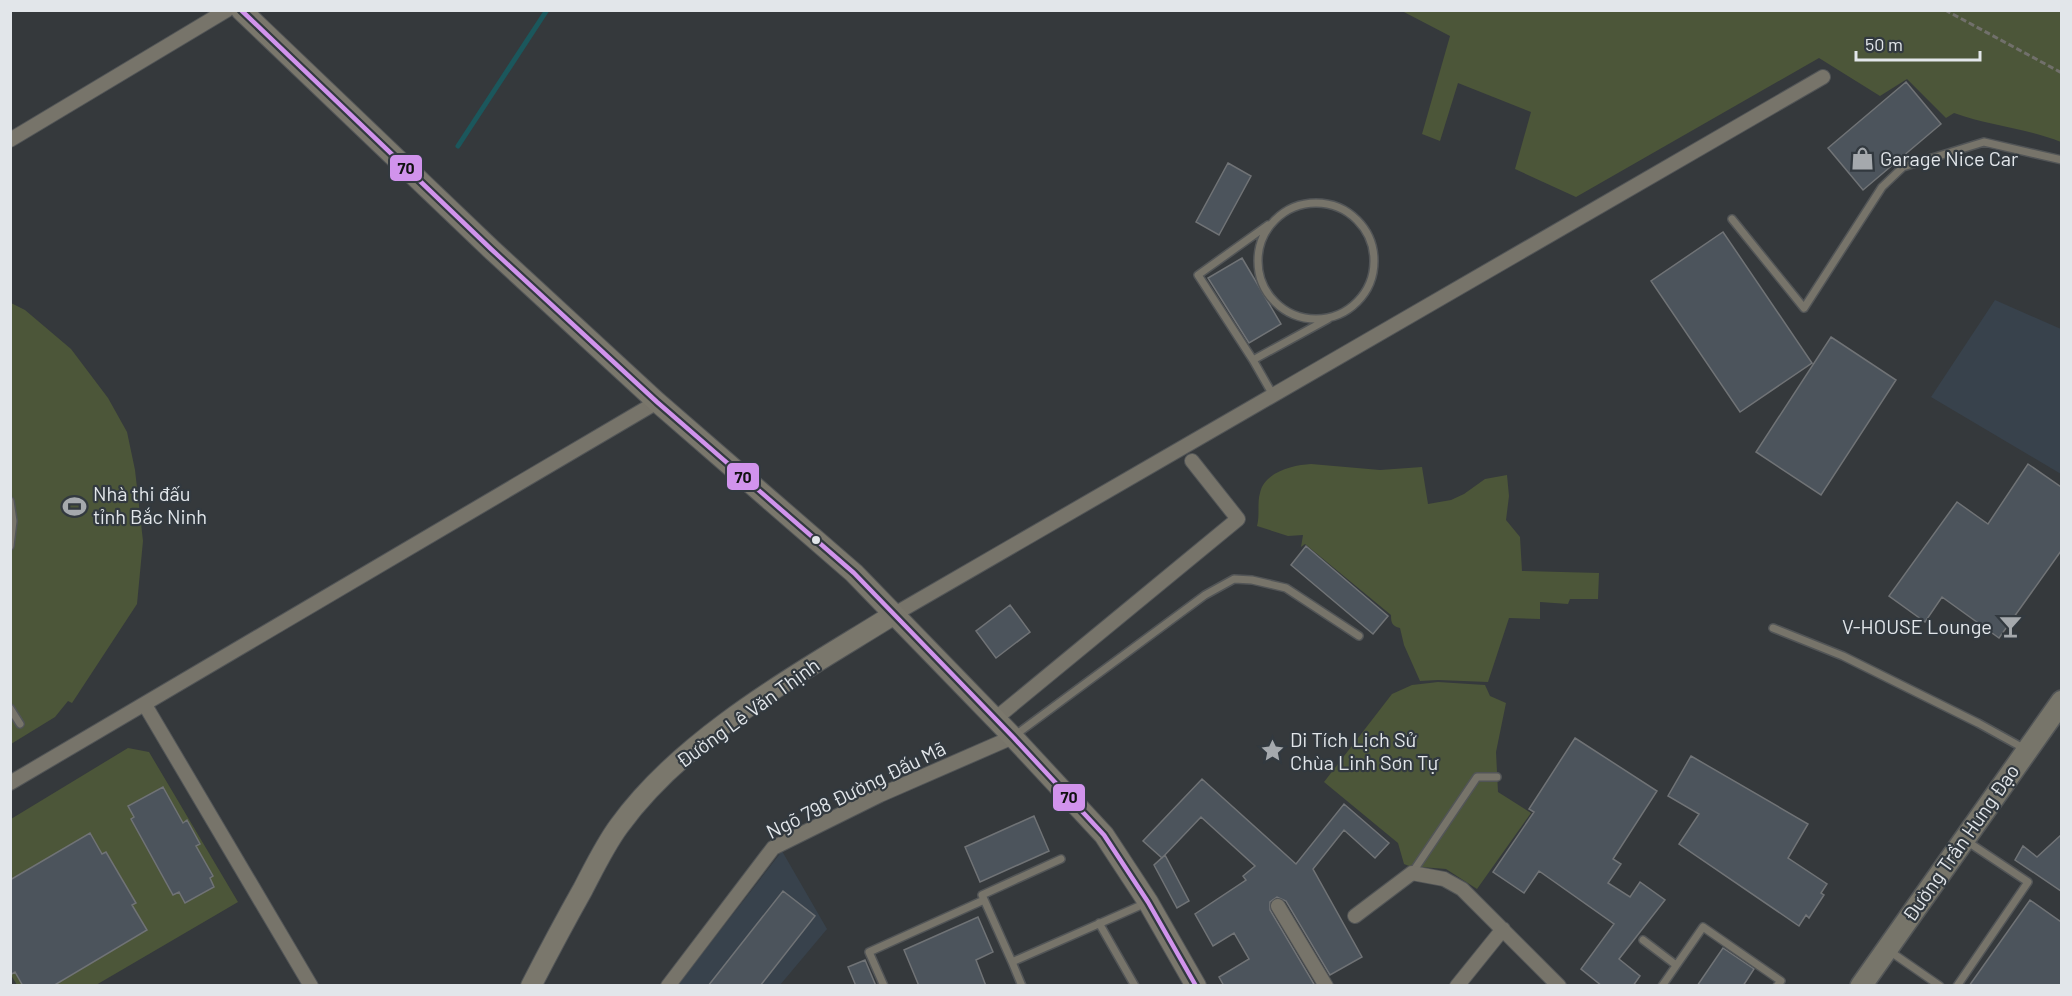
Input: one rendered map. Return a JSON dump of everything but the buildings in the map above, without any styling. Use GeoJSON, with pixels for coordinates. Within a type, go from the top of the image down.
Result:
{"type":"FeatureCollection","features":[{"type":"Feature","properties":{"kind":"main road","name":"Đường Trần Hưng Đạo"},"geometry":{"type":"LineString","coordinates":[[1861,986],[2061,701]]}},
{"type":"Feature","properties":{"kind":"street"},"geometry":{"type":"LineString","coordinates":[[10,140],[227,10]]}},
{"type":"Feature","properties":{"kind":"street"},"geometry":{"type":"LineString","coordinates":[[241,10],[491,249],[657,402],[854,573],[1013,737],[1104,835],[1148,902],[1196,986]]}},
{"type":"Feature","properties":{"kind":"street"},"geometry":{"type":"LineString","coordinates":[[893,615],[1822,76]]}},
{"type":"Feature","properties":{"kind":"street"},"geometry":{"type":"LineString","coordinates":[[10,783],[657,402]]}},
{"type":"Feature","properties":{"kind":"street"},"geometry":{"type":"LineString","coordinates":[[995,719],[1238,519],[1192,461]]}},
{"type":"Feature","properties":{"kind":"street","name":"Đường Lê Văn Thịnh"},"geometry":{"type":"LineString","coordinates":[[531,986],[604,849],[620,825],[665,773],[688,752],[771,691],[893,615]]}},
{"type":"Feature","properties":{"kind":"street"},"geometry":{"type":"LineString","coordinates":[[145,705],[311,986]]}},
{"type":"Feature","properties":{"kind":"street","name":"Ngõ 798 Đường Đấu Mã"},"geometry":{"type":"LineString","coordinates":[[668,986],[773,848],[880,795],[1013,737]]}},
{"type":"Feature","properties":{"kind":"street"},"geometry":{"type":"LineString","coordinates":[[1355,916],[1412,873],[1444,879],[1462,889],[1559,986]]}},
{"type":"Feature","properties":{"kind":"street"},"geometry":{"type":"LineString","coordinates":[[1278,906],[1326,986]]}},
{"type":"Feature","properties":{"kind":"street"},"geometry":{"type":"LineString","coordinates":[[1457,986],[1503,929]]}},
{"type":"Feature","properties":{"kind":"lane"},"geometry":{"type":"LineString","coordinates":[[1732,219],[1804,308],[1882,187],[1903,167],[1984,142],[2061,160]]}},
{"type":"Feature","properties":{"kind":"lane"},"geometry":{"type":"LineString","coordinates":[[1253,360],[1353,305],[1364,293],[1371,279],[1374,264],[1372,248],[1363,227],[1346,211],[1331,205],[1316,203],[1293,208],[1198,275],[1273,395]]}},
{"type":"Feature","properties":{"kind":"lane"},"geometry":{"type":"LineString","coordinates":[[1274,221],[1263,238],[1258,258],[1264,287],[1276,303],[1293,315],[1313,319],[1333,316]]}},
{"type":"Feature","properties":{"kind":"lane"},"geometry":{"type":"LineString","coordinates":[[10,501],[12,521],[10,546]]}},
{"type":"Feature","properties":{"kind":"lane"},"geometry":{"type":"LineString","coordinates":[[1013,737],[1204,596],[1234,579],[1252,580],[1286,588],[1359,636]]}},
{"type":"Feature","properties":{"kind":"lane"},"geometry":{"type":"LineString","coordinates":[[1773,628],[1843,656],[1978,723],[2026,750]]}},
{"type":"Feature","properties":{"kind":"lane"},"geometry":{"type":"LineString","coordinates":[[10,708],[20,724]]}},
{"type":"Feature","properties":{"kind":"lane"},"geometry":{"type":"LineString","coordinates":[[1412,873],[1477,777],[1497,777]]}},
{"type":"Feature","properties":{"kind":"lane"},"geometry":{"type":"LineString","coordinates":[[1956,986],[2028,882],[1964,839]]}},
{"type":"Feature","properties":{"kind":"lane"},"geometry":{"type":"LineString","coordinates":[[1022,986],[982,895],[1061,859]]}},
{"type":"Feature","properties":{"kind":"lane"},"geometry":{"type":"LineString","coordinates":[[884,986],[869,952],[984,900]]}},
{"type":"Feature","properties":{"kind":"lane"},"geometry":{"type":"LineString","coordinates":[[1012,962],[1148,902]]}},
{"type":"Feature","properties":{"kind":"lane"},"geometry":{"type":"LineString","coordinates":[[1099,923],[1134,986]]}},
{"type":"Feature","properties":{"kind":"lane"},"geometry":{"type":"LineString","coordinates":[[1662,986],[1703,927],[1780,981],[1777,986]]}},
{"type":"Feature","properties":{"kind":"lane"},"geometry":{"type":"LineString","coordinates":[[1643,940],[1676,965]]}},
{"type":"Feature","properties":{"kind":"lane"},"geometry":{"type":"LineString","coordinates":[[1886,949],[1940,986]]}},
{"type":"Feature","properties":{"kind":"path"},"geometry":{"type":"LineString","coordinates":[[1945,10],[2061,73]]}},
{"type":"Feature","properties":{"kind":"shaded area"},"geometry":{"type":"Polygon","coordinates":[[[1995,300],[2061,329],[2061,474],[1931,397],[1995,300]]]}},
{"type":"Feature","properties":{"kind":"shaded area"},"geometry":{"type":"Polygon","coordinates":[[[782,851],[827,929],[780,985],[677,986],[782,851]]]}},
{"type":"Feature","properties":{"kind":"green space"},"geometry":{"type":"Polygon","coordinates":[[[1402,11],[2061,11],[2061,142],[2035,133],[1954,113],[1946,118],[1907,79],[1880,96],[1819,58],[1576,197],[1515,169],[1531,112],[1458,83],[1440,141],[1422,134],[1450,36],[1402,11]]]}},
{"type":"Feature","properties":{"kind":"green space","name":"Nhà thi đấu tỉnh Bắc Ninh"},"geometry":{"type":"Polygon","coordinates":[[[11,303],[25,310],[71,349],[108,398],[127,432],[135,470],[143,541],[137,604],[72,703],[68,701],[55,717],[11,744],[11,303]]]}},
{"type":"Feature","properties":{"kind":"green space"},"geometry":{"type":"Polygon","coordinates":[[[1311,464],[1380,470],[1422,467],[1428,504],[1451,500],[1485,479],[1507,475],[1509,496],[1506,520],[1520,537],[1522,571],[1599,573],[1598,599],[1570,599],[1568,604],[1540,602],[1540,619],[1509,618],[1488,682],[1420,681],[1404,645],[1400,628],[1392,624],[1391,615],[1305,544],[1301,547],[1303,535],[1288,536],[1257,526],[1259,497],[1267,480],[1288,468],[1311,464]]]}},
{"type":"Feature","properties":{"kind":"green space"},"geometry":{"type":"Polygon","coordinates":[[[1438,682],[1485,685],[1490,696],[1506,703],[1496,752],[1498,792],[1531,813],[1477,889],[1446,869],[1404,864],[1398,843],[1324,782],[1392,694],[1412,685],[1438,682]]]}},
{"type":"Feature","properties":{"kind":"green space"},"geometry":{"type":"Polygon","coordinates":[[[128,748],[149,752],[238,902],[96,985],[17,985],[11,975],[11,819],[128,748]]]}},
{"type":"Feature","properties":{"kind":"waterway"},"geometry":{"type":"LineString","coordinates":[[458,146],[547,10]]}},
{"type":"Feature","properties":{"kind":"transit line","name":"70"},"geometry":{"type":"LineString","coordinates":[[241,10],[491,249],[657,402],[854,573],[1013,737],[1104,835],[1148,902],[1196,986]]}},
{"type":"Feature","properties":{"kind":"place","name":"Garage Nice Car"},"geometry":{"type":"Point","coordinates":[1862,159]}},
{"type":"Feature","properties":{"kind":"place","name":"Nhà thi đấu tỉnh Bắc Ninh"},"geometry":{"type":"Point","coordinates":[75,506]}},
{"type":"Feature","properties":{"kind":"place","name":"V-HOUSE Lounge"},"geometry":{"type":"Point","coordinates":[2010,627]}},
{"type":"Feature","properties":{"kind":"place","name":"Di Tích Lịch Sử Chùa Linh Sơn Tự"},"geometry":{"type":"Point","coordinates":[1272,751]}}]}
